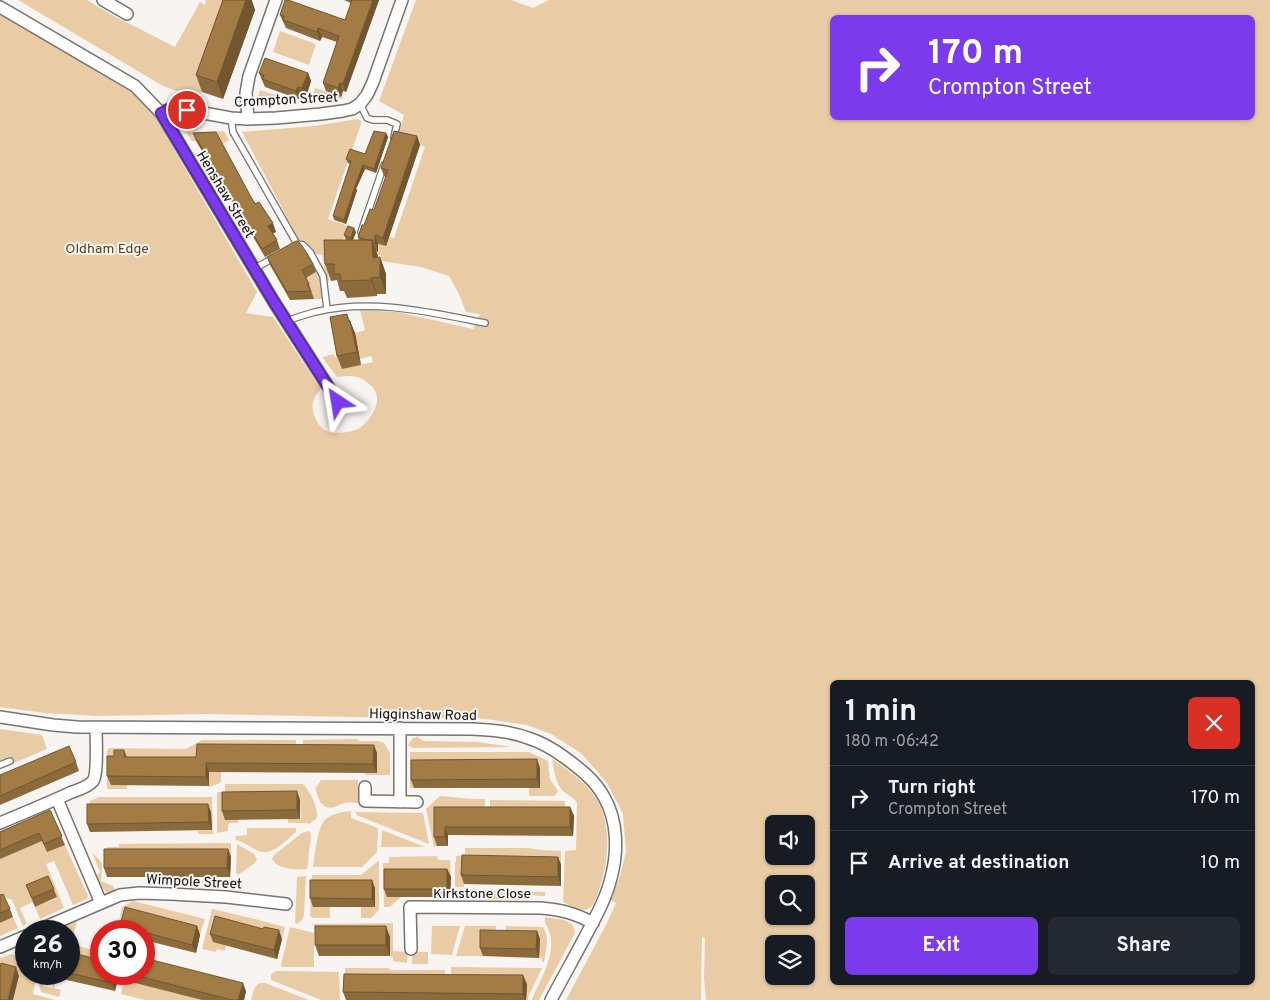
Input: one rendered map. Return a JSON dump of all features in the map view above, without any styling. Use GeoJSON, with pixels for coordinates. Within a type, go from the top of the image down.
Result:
{"type":"FeatureCollection","features":[{"type":"Feature","properties":{"kind":"street"},"geometry":{"type":"LineString","coordinates":[[102,0],[126,14]]}},
{"type":"Feature","properties":{"kind":"street"},"geometry":{"type":"LineString","coordinates":[[248,119],[246,93],[249,76],[276,0]]}},
{"type":"Feature","properties":{"kind":"street"},"geometry":{"type":"LineString","coordinates":[[360,104],[373,82],[402,0]]}},
{"type":"Feature","properties":{"kind":"street","name":"Henshaw Street"},"geometry":{"type":"LineString","coordinates":[[0,7],[135,86],[161,113],[286,322],[338,402]]}},
{"type":"Feature","properties":{"kind":"street","name":"Crompton Street"},"geometry":{"type":"LineString","coordinates":[[161,113],[170,109],[231,118],[276,118],[343,111],[352,109],[360,104]]}},
{"type":"Feature","properties":{"kind":"street","name":"Higginshaw Road"},"geometry":{"type":"LineString","coordinates":[[0,717],[53,725],[96,727],[491,730],[527,737],[550,748],[572,763],[597,786],[610,809],[616,842],[615,860],[605,897],[551,1000]]}},
{"type":"Feature","properties":{"kind":"street"},"geometry":{"type":"LineString","coordinates":[[0,823],[87,786],[92,782],[96,766],[96,727]]}},
{"type":"Feature","properties":{"kind":"street"},"geometry":{"type":"LineString","coordinates":[[400,728],[400,802]]}},
{"type":"Feature","properties":{"kind":"street"},"geometry":{"type":"LineString","coordinates":[[365,787],[365,801],[417,802]]}},
{"type":"Feature","properties":{"kind":"street"},"geometry":{"type":"LineString","coordinates":[[57,799],[101,903]]}},
{"type":"Feature","properties":{"kind":"street","name":"Wimpole Street"},"geometry":{"type":"LineString","coordinates":[[62,920],[120,895],[139,893],[226,897],[286,904]]}},
{"type":"Feature","properties":{"kind":"street","name":"Kirkstone Close"},"geometry":{"type":"LineString","coordinates":[[411,949],[410,907],[558,909],[593,922]]}},
{"type":"Feature","properties":{"kind":"street"},"geometry":{"type":"LineString","coordinates":[[0,947],[15,941]]}},
{"type":"Feature","properties":{"kind":"lane"},"geometry":{"type":"LineString","coordinates":[[360,104],[367,118],[387,120],[397,124],[392,140]]}},
{"type":"Feature","properties":{"kind":"lane"},"geometry":{"type":"LineString","coordinates":[[231,118],[232,132],[297,244]]}},
{"type":"Feature","properties":{"kind":"lane"},"geometry":{"type":"LineString","coordinates":[[361,234],[386,159]]}},
{"type":"Feature","properties":{"kind":"lane"},"geometry":{"type":"LineString","coordinates":[[288,249],[297,244],[303,245],[310,252],[323,276],[326,309]]}},
{"type":"Feature","properties":{"kind":"lane"},"geometry":{"type":"LineString","coordinates":[[254,269],[280,254]]}},
{"type":"Feature","properties":{"kind":"lane"},"geometry":{"type":"LineString","coordinates":[[286,322],[326,309],[359,305],[407,308],[485,323]]}},
{"type":"Feature","properties":{"kind":"lane"},"geometry":{"type":"LineString","coordinates":[[0,765],[10,761]]}},
{"type":"Feature","properties":{"kind":"green space"},"geometry":{"type":"Polygon","coordinates":[[[18,0],[87,0],[117,18],[175,47],[200,2],[205,5],[206,0],[231,0],[199,99],[163,86],[18,0]]]}},
{"type":"Feature","properties":{"kind":"green space","name":"Oldham Edge"},"geometry":{"type":"Polygon","coordinates":[[[416,0],[511,0],[533,8],[549,0],[1270,0],[1270,1000],[706,1000],[704,978],[705,938],[702,937],[701,1000],[566,1000],[616,903],[611,900],[626,852],[623,814],[607,783],[582,754],[551,734],[527,725],[478,718],[206,714],[99,716],[45,713],[0,707],[0,14],[135,94],[154,115],[257,292],[246,313],[273,317],[321,389],[314,399],[313,413],[320,426],[329,432],[349,432],[358,429],[373,413],[377,403],[376,393],[366,381],[358,377],[337,377],[322,357],[334,354],[335,357],[339,356],[342,369],[373,362],[371,356],[360,359],[355,333],[365,330],[360,310],[397,312],[473,329],[480,314],[466,312],[449,276],[421,267],[381,261],[381,255],[327,254],[329,281],[327,282],[322,255],[316,254],[300,242],[242,132],[314,126],[358,119],[361,121],[328,219],[348,226],[343,240],[359,247],[362,239],[386,246],[389,237],[394,238],[425,147],[397,140],[404,115],[379,101],[416,0]]]}},
{"type":"Feature","properties":{"kind":"green space"},"geometry":{"type":"Polygon","coordinates":[[[280,31],[316,44],[309,65],[273,52],[280,31]]]}},
{"type":"Feature","properties":{"kind":"green space"},"geometry":{"type":"Polygon","coordinates":[[[315,88],[345,98],[310,102],[315,88]]]}},
{"type":"Feature","properties":{"kind":"green space"},"geometry":{"type":"Polygon","coordinates":[[[260,90],[291,100],[289,104],[268,105],[263,103],[258,96],[260,90]]]}},
{"type":"Feature","properties":{"kind":"green space"},"geometry":{"type":"Polygon","coordinates":[[[224,131],[229,140],[221,145],[218,140],[192,141],[186,132],[224,131]]]}},
{"type":"Feature","properties":{"kind":"green space"},"geometry":{"type":"Polygon","coordinates":[[[316,272],[320,280],[322,299],[314,299],[310,294],[312,293],[305,279],[316,272]]]}},
{"type":"Feature","properties":{"kind":"green space"},"geometry":{"type":"Polygon","coordinates":[[[0,729],[42,735],[47,749],[14,763],[11,756],[0,761],[0,729]]]}},
{"type":"Feature","properties":{"kind":"green space"},"geometry":{"type":"Polygon","coordinates":[[[417,737],[424,741],[478,742],[512,747],[413,748],[408,745],[412,739],[417,737]]]}},
{"type":"Feature","properties":{"kind":"green space"},"geometry":{"type":"Polygon","coordinates":[[[357,739],[359,741],[378,741],[384,743],[390,753],[390,775],[365,775],[365,773],[377,773],[376,753],[303,753],[303,740],[357,739]]]}},
{"type":"Feature","properties":{"kind":"green space"},"geometry":{"type":"Polygon","coordinates":[[[202,740],[296,740],[296,753],[199,771],[111,784],[127,785],[127,789],[107,789],[107,751],[109,748],[186,749],[202,740]]]}},
{"type":"Feature","properties":{"kind":"green space"},"geometry":{"type":"Polygon","coordinates":[[[410,752],[529,752],[548,761],[550,779],[558,791],[555,796],[529,796],[529,788],[540,788],[540,768],[414,768],[414,788],[410,788],[410,752]]]}},
{"type":"Feature","properties":{"kind":"green space"},"geometry":{"type":"Polygon","coordinates":[[[552,759],[573,774],[592,792],[601,807],[605,821],[607,848],[603,875],[594,902],[590,908],[585,910],[563,902],[565,851],[576,850],[577,803],[560,787],[555,775],[552,759]]]}},
{"type":"Feature","properties":{"kind":"green space"},"geometry":{"type":"Polygon","coordinates":[[[209,772],[221,772],[220,783],[209,787],[209,772]]]}},
{"type":"Feature","properties":{"kind":"green space"},"geometry":{"type":"Polygon","coordinates":[[[321,780],[358,780],[358,803],[347,803],[328,808],[322,804],[315,789],[321,780]]]}},
{"type":"Feature","properties":{"kind":"green space"},"geometry":{"type":"Polygon","coordinates":[[[225,784],[303,784],[316,806],[316,819],[309,824],[288,823],[288,819],[301,819],[300,800],[238,819],[238,823],[230,823],[228,825],[228,831],[217,833],[217,792],[225,792],[225,784]]]}},
{"type":"Feature","properties":{"kind":"green space"},"geometry":{"type":"Polygon","coordinates":[[[440,796],[485,799],[485,815],[437,815],[437,846],[434,847],[426,809],[440,796]]]}},
{"type":"Feature","properties":{"kind":"green space"},"geometry":{"type":"Polygon","coordinates":[[[99,797],[212,797],[213,834],[198,834],[198,831],[212,830],[211,812],[90,812],[90,801],[99,797]]]}},
{"type":"Feature","properties":{"kind":"green space"},"geometry":{"type":"Polygon","coordinates":[[[490,800],[565,801],[565,816],[490,815],[490,800]]]}},
{"type":"Feature","properties":{"kind":"green space"},"geometry":{"type":"Polygon","coordinates":[[[351,811],[351,818],[378,828],[377,852],[362,867],[313,867],[317,841],[324,822],[333,815],[351,811]]]}},
{"type":"Feature","properties":{"kind":"green space"},"geometry":{"type":"Polygon","coordinates":[[[356,812],[423,813],[429,844],[356,815],[356,812]]]}},
{"type":"Feature","properties":{"kind":"green space"},"geometry":{"type":"Polygon","coordinates":[[[34,823],[65,845],[88,896],[87,899],[73,905],[54,861],[46,864],[64,908],[40,919],[35,907],[57,898],[30,893],[33,902],[20,908],[25,920],[20,920],[12,900],[5,897],[6,902],[0,905],[0,837],[34,823]]]}},
{"type":"Feature","properties":{"kind":"green space"},"geometry":{"type":"Polygon","coordinates":[[[247,828],[296,828],[296,832],[274,850],[263,852],[236,840],[235,836],[247,835],[247,828]]]}},
{"type":"Feature","properties":{"kind":"green space"},"geometry":{"type":"Polygon","coordinates":[[[382,830],[425,847],[381,847],[382,830]]]}},
{"type":"Feature","properties":{"kind":"green space"},"geometry":{"type":"Polygon","coordinates":[[[308,831],[311,837],[307,869],[288,868],[275,863],[272,859],[274,855],[302,833],[308,831]]]}},
{"type":"Feature","properties":{"kind":"green space"},"geometry":{"type":"Polygon","coordinates":[[[231,843],[231,857],[107,857],[107,847],[119,847],[119,844],[231,843]]]}},
{"type":"Feature","properties":{"kind":"green space"},"geometry":{"type":"Polygon","coordinates":[[[237,844],[254,854],[257,859],[255,863],[238,875],[236,873],[237,844]]]}},
{"type":"Feature","properties":{"kind":"green space"},"geometry":{"type":"Polygon","coordinates":[[[465,848],[528,848],[561,851],[561,865],[465,864],[464,887],[455,887],[456,856],[465,855],[465,848]]]}},
{"type":"Feature","properties":{"kind":"green space"},"geometry":{"type":"Polygon","coordinates":[[[92,852],[102,863],[101,881],[113,886],[115,891],[107,893],[101,887],[97,875],[100,872],[92,852]]]}},
{"type":"Feature","properties":{"kind":"green space"},"geometry":{"type":"Polygon","coordinates":[[[437,856],[438,860],[450,860],[451,877],[413,877],[387,897],[401,897],[390,907],[384,907],[383,863],[389,863],[389,857],[437,856]]]}},
{"type":"Feature","properties":{"kind":"green space"},"geometry":{"type":"Polygon","coordinates":[[[379,861],[379,910],[371,918],[361,918],[361,907],[330,907],[330,918],[313,918],[310,916],[312,875],[361,875],[379,861]]]}},
{"type":"Feature","properties":{"kind":"green space"},"geometry":{"type":"Polygon","coordinates":[[[306,876],[304,915],[297,924],[295,923],[297,877],[306,876]]]}},
{"type":"Feature","properties":{"kind":"green space"},"geometry":{"type":"Polygon","coordinates":[[[481,891],[545,892],[545,896],[525,895],[519,900],[481,899],[481,891]]]}},
{"type":"Feature","properties":{"kind":"green space"},"geometry":{"type":"Polygon","coordinates":[[[133,901],[205,919],[200,935],[183,930],[155,930],[155,920],[119,920],[122,907],[133,901]]]}},
{"type":"Feature","properties":{"kind":"green space"},"geometry":{"type":"Polygon","coordinates":[[[212,909],[285,927],[282,939],[267,935],[226,945],[225,951],[217,949],[216,952],[202,949],[212,909]]]}},
{"type":"Feature","properties":{"kind":"green space"},"geometry":{"type":"Polygon","coordinates":[[[13,917],[15,929],[0,936],[0,923],[13,917]]]}},
{"type":"Feature","properties":{"kind":"green space"},"geometry":{"type":"Polygon","coordinates":[[[545,917],[564,920],[573,925],[575,933],[539,1000],[532,1000],[545,971],[551,951],[551,941],[545,917]]]}},
{"type":"Feature","properties":{"kind":"green space"},"geometry":{"type":"Polygon","coordinates":[[[393,923],[393,951],[408,952],[407,963],[393,961],[393,957],[390,956],[390,937],[319,931],[312,924],[393,923]]]}},
{"type":"Feature","properties":{"kind":"green space"},"geometry":{"type":"Polygon","coordinates":[[[432,926],[460,926],[452,955],[431,954],[432,926]]]}},
{"type":"Feature","properties":{"kind":"green space"},"geometry":{"type":"Polygon","coordinates":[[[465,926],[496,926],[495,938],[483,938],[483,956],[456,956],[465,926]]]}},
{"type":"Feature","properties":{"kind":"green space"},"geometry":{"type":"Polygon","coordinates":[[[506,926],[543,927],[547,939],[544,962],[542,962],[542,958],[539,958],[540,939],[506,938],[506,926]]]}},
{"type":"Feature","properties":{"kind":"green space"},"geometry":{"type":"Polygon","coordinates":[[[290,927],[314,933],[314,967],[282,967],[290,927]]]}},
{"type":"Feature","properties":{"kind":"green space"},"geometry":{"type":"Polygon","coordinates":[[[80,947],[90,949],[90,964],[80,962],[80,947]]]}},
{"type":"Feature","properties":{"kind":"green space"},"geometry":{"type":"Polygon","coordinates":[[[412,952],[428,952],[428,964],[412,964],[412,952]]]}},
{"type":"Feature","properties":{"kind":"green space"},"geometry":{"type":"Polygon","coordinates":[[[11,954],[15,955],[15,985],[35,985],[33,994],[55,1000],[5,1000],[0,992],[0,958],[11,954]]]}},
{"type":"Feature","properties":{"kind":"green space"},"geometry":{"type":"Polygon","coordinates":[[[451,967],[542,968],[528,1000],[526,1000],[526,984],[451,983],[451,967]]]}},
{"type":"Feature","properties":{"kind":"green space"},"geometry":{"type":"Polygon","coordinates":[[[345,968],[445,970],[445,983],[345,997],[345,968]]]}},
{"type":"Feature","properties":{"kind":"green space"},"geometry":{"type":"Polygon","coordinates":[[[278,971],[339,972],[340,1000],[321,1000],[271,980],[271,975],[278,971]]]}},
{"type":"Feature","properties":{"kind":"green space"},"geometry":{"type":"Polygon","coordinates":[[[260,983],[265,983],[309,1000],[251,1000],[255,988],[260,983]]]}},
{"type":"Feature","properties":{"kind":"green space"},"geometry":{"type":"Polygon","coordinates":[[[39,985],[52,988],[55,985],[54,988],[61,990],[59,997],[41,992],[39,985]]]}},
{"type":"Feature","properties":{"kind":"green space"},"geometry":{"type":"Polygon","coordinates":[[[123,985],[143,985],[202,1000],[145,1000],[121,994],[123,985]]]}},
{"type":"Feature","properties":{"kind":"building"},"geometry":{"type":"Polygon","coordinates":[[[223,0],[246,0],[217,82],[196,75],[223,0]]]}},
{"type":"Feature","properties":{"kind":"building"},"geometry":{"type":"Polygon","coordinates":[[[285,0],[345,20],[352,0],[373,0],[343,84],[340,83],[338,88],[323,83],[339,36],[318,28],[317,32],[283,20],[284,16],[280,15],[285,0]]]}},
{"type":"Feature","properties":{"kind":"building"},"geometry":{"type":"Polygon","coordinates":[[[265,58],[308,73],[302,88],[298,87],[296,91],[262,79],[264,75],[259,73],[265,58]]]}},
{"type":"Feature","properties":{"kind":"building"},"geometry":{"type":"Polygon","coordinates":[[[374,131],[386,133],[374,169],[363,165],[344,220],[333,216],[351,161],[346,159],[350,149],[365,154],[374,131]]]}},
{"type":"Feature","properties":{"kind":"building"},"geometry":{"type":"Polygon","coordinates":[[[394,131],[417,136],[383,238],[375,235],[375,243],[372,240],[358,237],[370,209],[374,210],[388,170],[381,168],[394,131]]]}},
{"type":"Feature","properties":{"kind":"building"},"geometry":{"type":"Polygon","coordinates":[[[216,132],[255,204],[259,202],[273,223],[268,226],[277,240],[262,249],[193,133],[216,132]]]}},
{"type":"Feature","properties":{"kind":"building"},"geometry":{"type":"Polygon","coordinates":[[[348,226],[354,228],[351,238],[344,235],[348,226]]]}},
{"type":"Feature","properties":{"kind":"building"},"geometry":{"type":"Polygon","coordinates":[[[324,240],[372,240],[373,258],[380,257],[380,277],[371,278],[371,280],[341,281],[340,274],[334,274],[334,264],[325,264],[324,240]]]}},
{"type":"Feature","properties":{"kind":"building"},"geometry":{"type":"Polygon","coordinates":[[[296,241],[303,247],[313,264],[302,270],[311,291],[287,292],[267,257],[296,241]]]}},
{"type":"Feature","properties":{"kind":"building"},"geometry":{"type":"Polygon","coordinates":[[[347,314],[357,352],[337,356],[330,317],[347,314]]]}},
{"type":"Feature","properties":{"kind":"building"},"geometry":{"type":"Polygon","coordinates":[[[197,744],[374,745],[373,764],[206,763],[206,777],[107,776],[107,756],[114,756],[114,750],[124,750],[124,757],[196,757],[197,744]]]}},
{"type":"Feature","properties":{"kind":"building"},"geometry":{"type":"Polygon","coordinates":[[[69,746],[76,762],[0,796],[0,775],[69,746]]]}},
{"type":"Feature","properties":{"kind":"building"},"geometry":{"type":"Polygon","coordinates":[[[537,759],[537,779],[411,780],[411,760],[537,759]]]}},
{"type":"Feature","properties":{"kind":"building"},"geometry":{"type":"Polygon","coordinates":[[[297,791],[297,810],[222,811],[222,792],[297,791]]]}},
{"type":"Feature","properties":{"kind":"building"},"geometry":{"type":"Polygon","coordinates":[[[87,804],[208,804],[209,822],[87,824],[87,804]]]}},
{"type":"Feature","properties":{"kind":"building"},"geometry":{"type":"Polygon","coordinates":[[[434,807],[570,807],[570,827],[445,827],[445,837],[434,837],[434,807]]]}},
{"type":"Feature","properties":{"kind":"building"},"geometry":{"type":"Polygon","coordinates":[[[50,810],[62,836],[44,844],[39,833],[0,850],[0,832],[50,810]]]}},
{"type":"Feature","properties":{"kind":"building"},"geometry":{"type":"Polygon","coordinates":[[[104,849],[228,849],[227,868],[104,868],[104,849]]]}},
{"type":"Feature","properties":{"kind":"building"},"geometry":{"type":"Polygon","coordinates":[[[462,855],[558,857],[558,877],[461,875],[462,855]]]}},
{"type":"Feature","properties":{"kind":"building"},"geometry":{"type":"Polygon","coordinates":[[[384,869],[447,869],[447,889],[384,889],[384,869]]]}},
{"type":"Feature","properties":{"kind":"building"},"geometry":{"type":"Polygon","coordinates":[[[48,876],[54,889],[32,898],[26,885],[48,876]]]}},
{"type":"Feature","properties":{"kind":"building"},"geometry":{"type":"Polygon","coordinates":[[[310,880],[372,880],[372,899],[310,898],[310,880]]]}},
{"type":"Feature","properties":{"kind":"building"},"geometry":{"type":"Polygon","coordinates":[[[3,894],[10,909],[0,913],[0,895],[3,894]]]}},
{"type":"Feature","properties":{"kind":"building"},"geometry":{"type":"Polygon","coordinates":[[[125,907],[197,926],[192,945],[155,935],[155,920],[122,920],[125,907]]]}},
{"type":"Feature","properties":{"kind":"building"},"geometry":{"type":"Polygon","coordinates":[[[215,916],[263,929],[264,927],[279,930],[274,950],[210,934],[215,916]]]}},
{"type":"Feature","properties":{"kind":"building"},"geometry":{"type":"Polygon","coordinates":[[[315,926],[386,926],[386,945],[315,945],[315,926]]]}},
{"type":"Feature","properties":{"kind":"building"},"geometry":{"type":"Polygon","coordinates":[[[480,930],[537,931],[536,949],[480,948],[480,930]]]}},
{"type":"Feature","properties":{"kind":"building"},"geometry":{"type":"Polygon","coordinates":[[[80,955],[90,957],[90,978],[80,976],[80,955]]]}},
{"type":"Feature","properties":{"kind":"building"},"geometry":{"type":"Polygon","coordinates":[[[155,961],[243,983],[238,1000],[155,980],[155,961]]]}},
{"type":"Feature","properties":{"kind":"building"},"geometry":{"type":"Polygon","coordinates":[[[1,963],[15,967],[8,1000],[0,1000],[1,963]]]}},
{"type":"Feature","properties":{"kind":"building"},"geometry":{"type":"Polygon","coordinates":[[[344,974],[523,975],[523,994],[343,992],[344,974]]]}},
{"type":"Feature","properties":{"kind":"route"},"geometry":{"type":"LineString","coordinates":[[187,110],[170,109],[161,113],[244,254],[338,402]]}}]}
